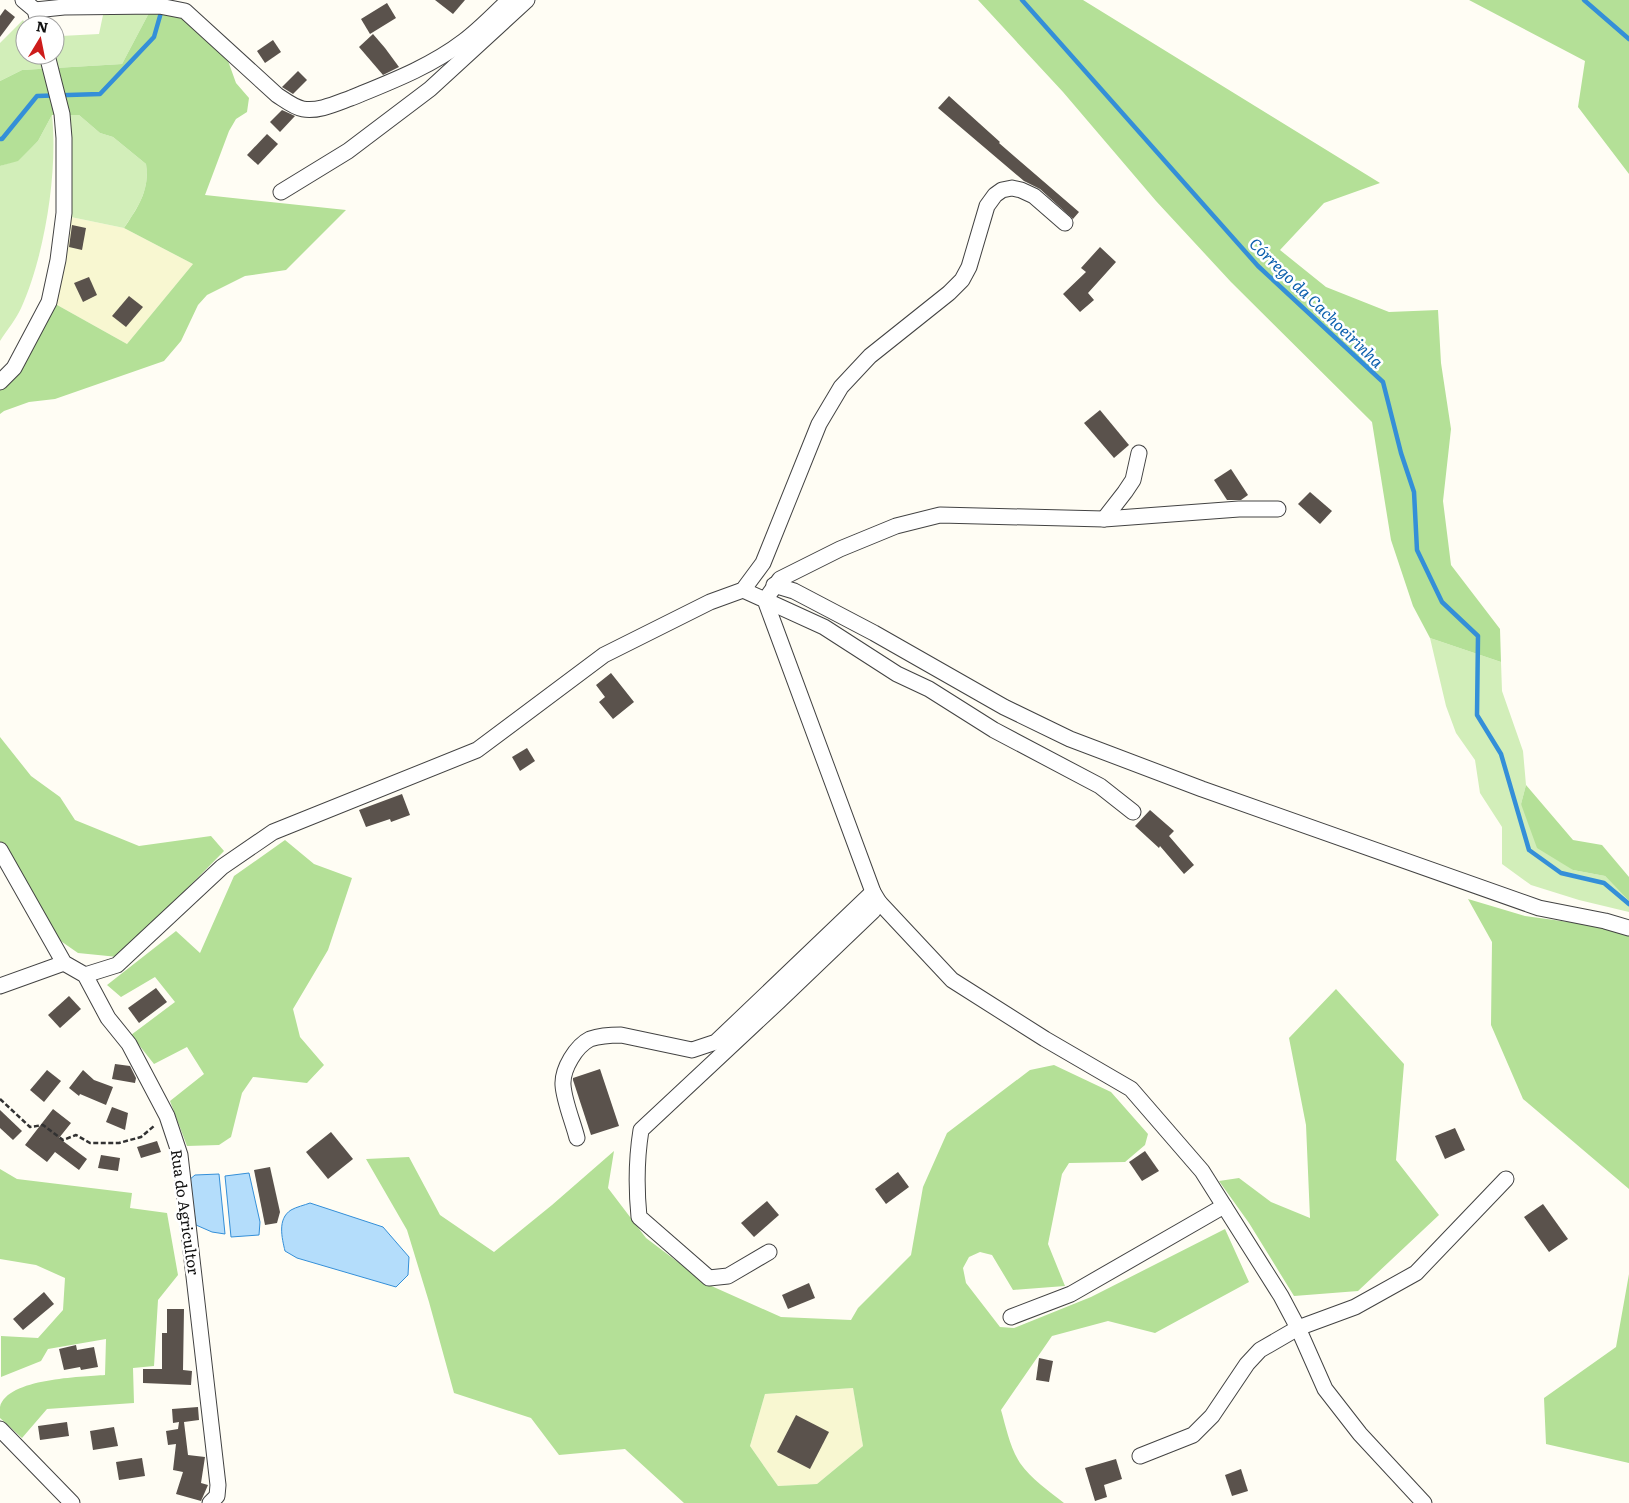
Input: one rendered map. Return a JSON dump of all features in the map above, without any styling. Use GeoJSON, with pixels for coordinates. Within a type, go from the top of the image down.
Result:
{"type":"FeatureCollection","features":[{"type":"Feature","properties":{"kind":"street"},"geometry":{"type":"LineString","coordinates":[[29,5],[64,7],[178,7],[291,105],[303,110],[313,110],[402,78],[438,58],[463,41],[509,0]]}},
{"type":"Feature","properties":{"kind":"street"},"geometry":{"type":"LineString","coordinates":[[280,192],[348,151],[422,95],[527,0]]}},
{"type":"Feature","properties":{"kind":"street"},"geometry":{"type":"LineString","coordinates":[[0,382],[14,368],[49,302],[58,260],[64,213],[62,114],[50,65]]}},
{"type":"Feature","properties":{"kind":"street"},"geometry":{"type":"LineString","coordinates":[[0,850],[64,964],[85,975],[117,965],[222,867],[273,832],[477,750],[604,655],[710,602],[743,590],[763,563],[819,424],[841,387],[870,356],[949,293],[962,280],[969,266],[987,206],[995,195],[1002,190],[1012,188],[1021,190],[1034,196],[1064,223]]}},
{"type":"Feature","properties":{"kind":"street"},"geometry":{"type":"LineString","coordinates":[[1104,519],[1133,480],[1139,453]]}},
{"type":"Feature","properties":{"kind":"street"},"geometry":{"type":"LineString","coordinates":[[765,600],[780,579],[840,548],[896,526],[940,516],[1104,519],[1239,509],[1278,509]]}},
{"type":"Feature","properties":{"kind":"street"},"geometry":{"type":"LineString","coordinates":[[774,585],[803,596],[874,633],[1004,707],[1070,739],[1202,789],[1539,908],[1605,921],[1629,928]]}},
{"type":"Feature","properties":{"kind":"street"},"geometry":{"type":"LineString","coordinates":[[743,590],[824,627],[897,674],[929,689],[994,730],[1100,786],[1133,812]]}},
{"type":"Feature","properties":{"kind":"street"},"geometry":{"type":"LineString","coordinates":[[765,600],[876,897],[952,980],[1045,1039],[1131,1089],[1202,1170],[1281,1296],[1298,1328],[1325,1389],[1360,1434],[1424,1503]]}},
{"type":"Feature","properties":{"kind":"street"},"geometry":{"type":"LineString","coordinates":[[577,1138],[563,1084],[567,1066],[578,1050],[590,1039],[621,1035],[692,1050],[716,1042],[876,897]]}},
{"type":"Feature","properties":{"kind":"street"},"geometry":{"type":"LineString","coordinates":[[769,1252],[728,1276],[709,1278],[639,1217],[636,1157],[641,1130],[873,911],[876,897]]}},
{"type":"Feature","properties":{"kind":"street"},"geometry":{"type":"LineString","coordinates":[[0,986],[64,964]]}},
{"type":"Feature","properties":{"kind":"street","name":"Rua do Agricultor"},"geometry":{"type":"LineString","coordinates":[[85,975],[108,1018],[129,1044],[167,1116],[180,1155],[218,1485],[217,1496],[210,1503]]}},
{"type":"Feature","properties":{"kind":"street"},"geometry":{"type":"LineString","coordinates":[[1140,1456],[1193,1435],[1212,1416],[1247,1364],[1260,1350],[1298,1328],[1355,1307],[1416,1273],[1506,1179]]}},
{"type":"Feature","properties":{"kind":"street"},"geometry":{"type":"LineString","coordinates":[[1012,1317],[1071,1294],[1224,1206]]}},
{"type":"Feature","properties":{"kind":"street"},"geometry":{"type":"LineString","coordinates":[[0,1429],[72,1503]]}},
{"type":"Feature","properties":{"kind":"path"},"geometry":{"type":"LineString","coordinates":[[0,1099],[30,1127],[43,1125],[63,1140],[76,1134],[90,1143],[119,1143],[141,1137],[167,1116]]}},
{"type":"Feature","properties":{"kind":"green space"},"geometry":{"type":"Polygon","coordinates":[[[978,0],[1083,0],[1380,183],[1324,203],[1280,250],[1326,287],[1389,312],[1438,310],[1441,363],[1451,429],[1443,501],[1451,565],[1500,629],[1501,662],[1430,638],[1413,606],[1391,540],[1372,422],[1231,282],[1156,201],[1063,92],[978,0]]]}},
{"type":"Feature","properties":{"kind":"green space"},"geometry":{"type":"Polygon","coordinates":[[[1469,0],[1629,0],[1629,174],[1578,107],[1585,61],[1469,0]]]}},
{"type":"Feature","properties":{"kind":"green space"},"geometry":{"type":"Polygon","coordinates":[[[150,11],[122,64],[22,70],[0,81],[0,43],[15,28],[15,65],[65,65],[65,36],[99,34],[103,15],[150,11]]]}},
{"type":"Feature","properties":{"kind":"green space"},"geometry":{"type":"Polygon","coordinates":[[[150,11],[182,17],[227,58],[236,83],[249,98],[247,112],[236,119],[229,131],[205,195],[346,210],[286,270],[245,276],[207,295],[198,305],[181,341],[164,361],[55,399],[29,402],[0,414],[0,377],[50,301],[127,344],[193,264],[124,228],[142,198],[146,182],[146,164],[113,137],[100,133],[79,115],[52,115],[38,141],[18,161],[0,166],[0,81],[22,70],[122,64],[150,11]]]}},
{"type":"Feature","properties":{"kind":"green space"},"geometry":{"type":"Polygon","coordinates":[[[52,115],[53,161],[48,212],[43,237],[30,285],[22,306],[0,341],[0,166],[18,160],[38,141],[52,115]]]}},
{"type":"Feature","properties":{"kind":"green space"},"geometry":{"type":"Polygon","coordinates":[[[69,115],[79,115],[100,133],[113,137],[146,164],[146,182],[142,198],[124,228],[66,216],[69,115]]]}},
{"type":"Feature","properties":{"kind":"green space"},"geometry":{"type":"Polygon","coordinates":[[[66,216],[124,228],[193,264],[127,344],[50,301],[66,216]]]}},
{"type":"Feature","properties":{"kind":"green space"},"geometry":{"type":"Polygon","coordinates":[[[1430,638],[1501,662],[1502,691],[1523,751],[1526,785],[1521,804],[1573,870],[1605,876],[1629,901],[1629,912],[1579,900],[1531,885],[1502,864],[1502,827],[1480,793],[1475,760],[1456,733],[1446,706],[1430,638]]]}},
{"type":"Feature","properties":{"kind":"green space"},"geometry":{"type":"Polygon","coordinates":[[[0,737],[31,776],[60,797],[75,820],[139,846],[211,836],[224,851],[118,957],[78,953],[55,937],[0,851],[0,737]]]}},
{"type":"Feature","properties":{"kind":"green space"},"geometry":{"type":"Polygon","coordinates":[[[1526,785],[1573,840],[1602,845],[1629,877],[1629,901],[1605,876],[1573,870],[1537,848],[1521,804],[1526,785]]]}},
{"type":"Feature","properties":{"kind":"green space"},"geometry":{"type":"Polygon","coordinates":[[[285,840],[314,864],[352,878],[328,950],[293,1009],[300,1037],[324,1065],[307,1083],[253,1077],[242,1093],[231,1137],[219,1145],[187,1146],[170,1101],[204,1074],[187,1047],[154,1064],[131,1035],[175,1002],[155,977],[121,997],[107,985],[176,931],[200,953],[234,876],[285,840]]]}},
{"type":"Feature","properties":{"kind":"green space"},"geometry":{"type":"Polygon","coordinates":[[[1468,899],[1525,916],[1629,932],[1629,1189],[1523,1099],[1491,1025],[1492,942],[1468,899]]]}},
{"type":"Feature","properties":{"kind":"green space"},"geometry":{"type":"Polygon","coordinates":[[[1336,989],[1404,1064],[1396,1160],[1439,1215],[1358,1291],[1294,1296],[1249,1223],[1219,1181],[1239,1178],[1271,1202],[1310,1218],[1306,1125],[1289,1038],[1336,989]]]}},
{"type":"Feature","properties":{"kind":"green space"},"geometry":{"type":"Polygon","coordinates":[[[1054,1065],[1111,1092],[1148,1134],[1145,1145],[1125,1162],[1069,1163],[1062,1174],[1048,1244],[1065,1286],[1013,1290],[992,1255],[980,1252],[969,1257],[963,1268],[966,1283],[1000,1327],[1014,1328],[1091,1297],[1225,1229],[1249,1282],[1155,1333],[1108,1321],[1052,1336],[1001,1410],[1011,1444],[1024,1469],[1064,1503],[684,1503],[625,1449],[559,1455],[531,1418],[454,1393],[407,1230],[366,1159],[409,1157],[440,1215],[494,1252],[614,1151],[608,1188],[646,1238],[707,1284],[781,1317],[851,1320],[858,1308],[911,1255],[923,1187],[947,1133],[1030,1070],[1054,1065]],[[853,1388],[765,1394],[750,1446],[778,1486],[817,1484],[863,1446],[853,1388]]]}},
{"type":"Feature","properties":{"kind":"green space"},"geometry":{"type":"Polygon","coordinates":[[[0,1169],[17,1179],[132,1193],[130,1208],[167,1213],[178,1275],[158,1300],[154,1366],[133,1368],[134,1403],[47,1409],[22,1438],[0,1418],[0,1407],[6,1397],[16,1390],[46,1381],[105,1375],[106,1339],[48,1349],[41,1361],[1,1377],[1,1336],[38,1338],[63,1310],[65,1278],[36,1265],[0,1259],[0,1169]]]}},
{"type":"Feature","properties":{"kind":"green space"},"geometry":{"type":"Polygon","coordinates":[[[1629,1274],[1629,1463],[1546,1444],[1544,1398],[1616,1347],[1629,1274]]]}},
{"type":"Feature","properties":{"kind":"green space"},"geometry":{"type":"Polygon","coordinates":[[[853,1388],[863,1446],[817,1484],[778,1486],[750,1446],[765,1394],[853,1388]]]}},
{"type":"Feature","properties":{"kind":"water"},"geometry":{"type":"Polygon","coordinates":[[[249,1173],[260,1222],[259,1235],[231,1237],[225,1176],[249,1173]]]}},
{"type":"Feature","properties":{"kind":"water"},"geometry":{"type":"Polygon","coordinates":[[[219,1174],[225,1234],[212,1232],[196,1225],[189,1180],[195,1175],[219,1174]]]}},
{"type":"Feature","properties":{"kind":"water"},"geometry":{"type":"Polygon","coordinates":[[[310,1203],[383,1227],[409,1257],[408,1275],[396,1287],[297,1258],[285,1251],[282,1229],[284,1218],[291,1210],[310,1203]]]}},
{"type":"Feature","properties":{"kind":"building"},"geometry":{"type":"Polygon","coordinates":[[[435,0],[465,0],[453,14],[435,0]]]}},
{"type":"Feature","properties":{"kind":"building"},"geometry":{"type":"Polygon","coordinates":[[[387,3],[396,18],[370,34],[361,19],[387,3]]]}},
{"type":"Feature","properties":{"kind":"building"},"geometry":{"type":"Polygon","coordinates":[[[5,9],[15,17],[0,37],[0,16],[5,9]]]}},
{"type":"Feature","properties":{"kind":"building"},"geometry":{"type":"Polygon","coordinates":[[[373,34],[399,67],[383,75],[359,47],[373,34]]]}},
{"type":"Feature","properties":{"kind":"building"},"geometry":{"type":"Polygon","coordinates":[[[273,40],[281,52],[265,63],[257,51],[273,40]]]}},
{"type":"Feature","properties":{"kind":"building"},"geometry":{"type":"Polygon","coordinates":[[[298,71],[307,80],[293,94],[282,87],[298,71]]]}},
{"type":"Feature","properties":{"kind":"building"},"geometry":{"type":"Polygon","coordinates":[[[949,96],[999,143],[1079,212],[1073,219],[1040,189],[1024,181],[938,108],[949,96]]]}},
{"type":"Feature","properties":{"kind":"building"},"geometry":{"type":"Polygon","coordinates":[[[282,110],[295,116],[280,132],[270,122],[282,110]]]}},
{"type":"Feature","properties":{"kind":"building"},"geometry":{"type":"Polygon","coordinates":[[[267,134],[278,144],[258,165],[247,155],[267,134]]]}},
{"type":"Feature","properties":{"kind":"building"},"geometry":{"type":"Polygon","coordinates":[[[72,225],[86,228],[82,250],[69,247],[72,225]]]}},
{"type":"Feature","properties":{"kind":"building"},"geometry":{"type":"Polygon","coordinates":[[[1100,247],[1116,262],[1088,293],[1094,300],[1080,312],[1063,294],[1086,272],[1081,268],[1100,247]]]}},
{"type":"Feature","properties":{"kind":"building"},"geometry":{"type":"Polygon","coordinates":[[[89,277],[97,295],[83,302],[74,283],[89,277]]]}},
{"type":"Feature","properties":{"kind":"building"},"geometry":{"type":"Polygon","coordinates":[[[129,296],[143,307],[126,327],[112,316],[129,296]]]}},
{"type":"Feature","properties":{"kind":"building"},"geometry":{"type":"Polygon","coordinates":[[[1100,410],[1129,445],[1114,458],[1084,423],[1100,410]]]}},
{"type":"Feature","properties":{"kind":"building"},"geometry":{"type":"Polygon","coordinates":[[[1231,469],[1248,495],[1241,500],[1227,500],[1214,480],[1231,469]]]}},
{"type":"Feature","properties":{"kind":"building"},"geometry":{"type":"Polygon","coordinates":[[[1310,492],[1332,511],[1320,524],[1298,504],[1310,492]]]}},
{"type":"Feature","properties":{"kind":"building"},"geometry":{"type":"Polygon","coordinates":[[[611,673],[634,702],[613,719],[599,702],[605,697],[596,685],[611,673]]]}},
{"type":"Feature","properties":{"kind":"building"},"geometry":{"type":"Polygon","coordinates":[[[527,748],[535,761],[520,771],[512,757],[527,748]]]}},
{"type":"Feature","properties":{"kind":"building"},"geometry":{"type":"Polygon","coordinates":[[[402,794],[410,815],[391,822],[390,819],[366,827],[359,810],[402,794]]]}},
{"type":"Feature","properties":{"kind":"building"},"geometry":{"type":"Polygon","coordinates":[[[1150,810],[1174,831],[1169,836],[1194,865],[1184,874],[1160,846],[1159,848],[1135,826],[1150,810]]]}},
{"type":"Feature","properties":{"kind":"building"},"geometry":{"type":"Polygon","coordinates":[[[156,988],[167,1002],[139,1023],[128,1008],[156,988]]]}},
{"type":"Feature","properties":{"kind":"building"},"geometry":{"type":"Polygon","coordinates":[[[69,996],[81,1009],[60,1028],[48,1015],[69,996]]]}},
{"type":"Feature","properties":{"kind":"building"},"geometry":{"type":"Polygon","coordinates":[[[115,1064],[130,1066],[136,1078],[135,1083],[112,1079],[115,1064]]]}},
{"type":"Feature","properties":{"kind":"building"},"geometry":{"type":"Polygon","coordinates":[[[600,1069],[619,1126],[591,1135],[573,1078],[600,1069]]]}},
{"type":"Feature","properties":{"kind":"building"},"geometry":{"type":"Polygon","coordinates":[[[47,1070],[61,1081],[44,1102],[30,1090],[47,1070]]]}},
{"type":"Feature","properties":{"kind":"building"},"geometry":{"type":"Polygon","coordinates":[[[83,1070],[94,1080],[113,1087],[106,1105],[80,1094],[79,1096],[69,1088],[83,1070]]]}},
{"type":"Feature","properties":{"kind":"building"},"geometry":{"type":"Polygon","coordinates":[[[112,1107],[128,1113],[125,1130],[106,1122],[112,1107]]]}},
{"type":"Feature","properties":{"kind":"building"},"geometry":{"type":"Polygon","coordinates":[[[53,1109],[71,1123],[59,1138],[87,1159],[79,1170],[55,1152],[47,1162],[25,1145],[53,1109]]]}},
{"type":"Feature","properties":{"kind":"building"},"geometry":{"type":"Polygon","coordinates":[[[0,1110],[22,1131],[13,1140],[0,1128],[0,1110]]]}},
{"type":"Feature","properties":{"kind":"building"},"geometry":{"type":"Polygon","coordinates":[[[1455,1128],[1465,1150],[1445,1159],[1435,1136],[1455,1128]]]}},
{"type":"Feature","properties":{"kind":"building"},"geometry":{"type":"Polygon","coordinates":[[[331,1132],[353,1159],[328,1179],[306,1152],[331,1132]]]}},
{"type":"Feature","properties":{"kind":"building"},"geometry":{"type":"Polygon","coordinates":[[[157,1141],[161,1152],[141,1158],[137,1147],[157,1141]]]}},
{"type":"Feature","properties":{"kind":"building"},"geometry":{"type":"Polygon","coordinates":[[[1145,1151],[1159,1171],[1142,1181],[1129,1162],[1145,1151]]]}},
{"type":"Feature","properties":{"kind":"building"},"geometry":{"type":"Polygon","coordinates":[[[101,1155],[120,1158],[118,1171],[98,1168],[101,1155]]]}},
{"type":"Feature","properties":{"kind":"building"},"geometry":{"type":"Polygon","coordinates":[[[270,1167],[280,1212],[277,1223],[265,1225],[254,1170],[270,1167]]]}},
{"type":"Feature","properties":{"kind":"building"},"geometry":{"type":"Polygon","coordinates":[[[898,1172],[909,1187],[886,1204],[875,1189],[898,1172]]]}},
{"type":"Feature","properties":{"kind":"building"},"geometry":{"type":"Polygon","coordinates":[[[767,1201],[779,1215],[754,1237],[741,1223],[767,1201]]]}},
{"type":"Feature","properties":{"kind":"building"},"geometry":{"type":"Polygon","coordinates":[[[1543,1204],[1568,1239],[1549,1252],[1524,1217],[1543,1204]]]}},
{"type":"Feature","properties":{"kind":"building"},"geometry":{"type":"Polygon","coordinates":[[[809,1283],[815,1298],[788,1309],[782,1295],[809,1283]]]}},
{"type":"Feature","properties":{"kind":"building"},"geometry":{"type":"Polygon","coordinates":[[[44,1292],[54,1304],[23,1330],[13,1319],[44,1292]]]}},
{"type":"Feature","properties":{"kind":"building"},"geometry":{"type":"Polygon","coordinates":[[[167,1309],[184,1309],[183,1370],[192,1371],[191,1385],[143,1383],[143,1369],[162,1369],[162,1333],[167,1333],[167,1309]]]}},
{"type":"Feature","properties":{"kind":"building"},"geometry":{"type":"Polygon","coordinates":[[[76,1345],[77,1350],[94,1347],[98,1367],[81,1370],[80,1367],[64,1370],[59,1349],[76,1345]]]}},
{"type":"Feature","properties":{"kind":"building"},"geometry":{"type":"Polygon","coordinates":[[[1039,1358],[1053,1361],[1049,1382],[1036,1380],[1039,1358]]]}},
{"type":"Feature","properties":{"kind":"building"},"geometry":{"type":"Polygon","coordinates":[[[198,1407],[199,1420],[184,1422],[188,1455],[205,1457],[201,1483],[208,1485],[201,1501],[176,1494],[183,1472],[173,1470],[176,1444],[168,1445],[166,1431],[178,1429],[179,1422],[173,1423],[172,1409],[198,1407]]]}},
{"type":"Feature","properties":{"kind":"building"},"geometry":{"type":"Polygon","coordinates":[[[796,1415],[829,1432],[810,1469],[777,1452],[796,1415]]]}},
{"type":"Feature","properties":{"kind":"building"},"geometry":{"type":"Polygon","coordinates":[[[67,1422],[69,1436],[40,1440],[38,1426],[67,1422]]]}},
{"type":"Feature","properties":{"kind":"building"},"geometry":{"type":"Polygon","coordinates":[[[114,1427],[118,1446],[93,1450],[90,1431],[114,1427]]]}},
{"type":"Feature","properties":{"kind":"building"},"geometry":{"type":"Polygon","coordinates":[[[142,1458],[145,1476],[119,1480],[116,1462],[142,1458]]]}},
{"type":"Feature","properties":{"kind":"building"},"geometry":{"type":"Polygon","coordinates":[[[1116,1459],[1122,1479],[1104,1485],[1107,1497],[1095,1501],[1085,1468],[1116,1459]]]}},
{"type":"Feature","properties":{"kind":"building"},"geometry":{"type":"Polygon","coordinates":[[[1241,1469],[1248,1491],[1232,1496],[1225,1475],[1241,1469]]]}},
{"type":"Feature","properties":{"kind":"waterway","name":"Córrego da Cachoeirinha"},"geometry":{"type":"LineString","coordinates":[[1022,0],[1258,266],[1383,382],[1401,453],[1414,492],[1417,550],[1442,602],[1478,636],[1477,715],[1501,754],[1529,850],[1561,873],[1604,883],[1629,904]]}},
{"type":"Feature","properties":{"kind":"waterway","name":"Córrego da Cachoeirinha"},"geometry":{"type":"LineString","coordinates":[[1584,0],[1629,39]]}},
{"type":"Feature","properties":{"kind":"waterway","name":"Córrego da Cachoeirinha"},"geometry":{"type":"LineString","coordinates":[[0,139],[2,139],[37,96],[100,94],[154,37],[162,9]]}}]}
